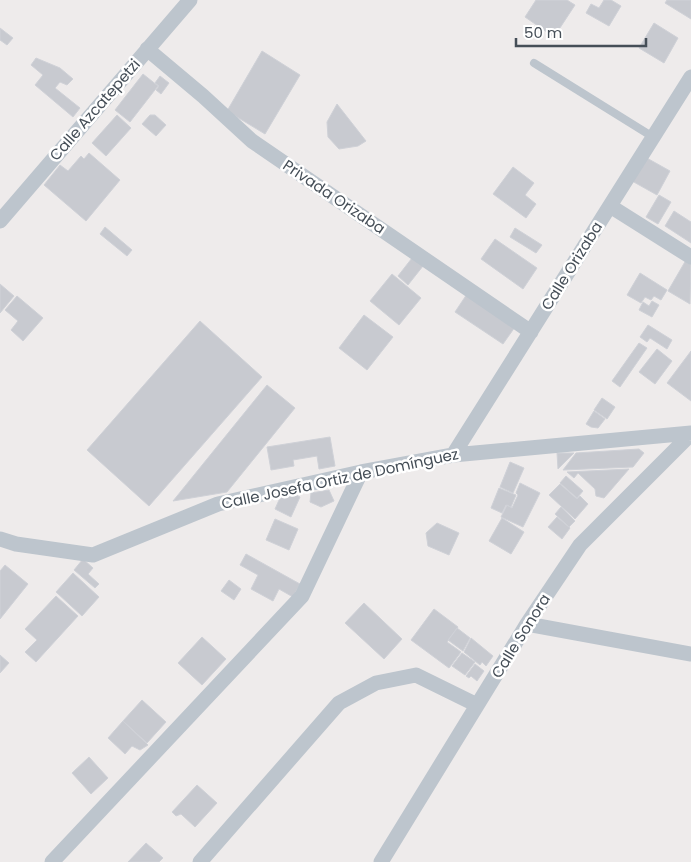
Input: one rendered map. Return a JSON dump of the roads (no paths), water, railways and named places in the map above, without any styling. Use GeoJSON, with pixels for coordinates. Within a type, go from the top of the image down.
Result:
{"type":"FeatureCollection","features":[{"type":"Feature","properties":{"kind":"street","name":"Calle Azcatepetzi"},"geometry":{"type":"LineString","coordinates":[[0,221],[190,0]]}},
{"type":"Feature","properties":{"kind":"street","name":"Privada Orizaba"},"geometry":{"type":"LineString","coordinates":[[147,48],[252,141],[531,332]]}},
{"type":"Feature","properties":{"kind":"street","name":"Calle Orizaba"},"geometry":{"type":"LineString","coordinates":[[453,455],[691,76]]}},
{"type":"Feature","properties":{"kind":"street"},"geometry":{"type":"LineString","coordinates":[[610,206],[691,257]]}},
{"type":"Feature","properties":{"kind":"street","name":"Calle Josefa Ortiz de Domínguez"},"geometry":{"type":"LineString","coordinates":[[0,540],[93,555],[218,504],[361,472],[453,455],[691,434]]}},
{"type":"Feature","properties":{"kind":"street","name":"Calle Sonora"},"geometry":{"type":"LineString","coordinates":[[381,862],[527,624],[580,545],[691,434]]}},
{"type":"Feature","properties":{"kind":"street"},"geometry":{"type":"LineString","coordinates":[[52,862],[302,596],[361,472]]}},
{"type":"Feature","properties":{"kind":"street"},"geometry":{"type":"LineString","coordinates":[[527,624],[691,654]]}},
{"type":"Feature","properties":{"kind":"street"},"geometry":{"type":"LineString","coordinates":[[200,862],[339,703],[376,683],[416,675],[477,705]]}},
{"type":"Feature","properties":{"kind":"lane"},"geometry":{"type":"LineString","coordinates":[[534,63],[653,137]]}}]}
